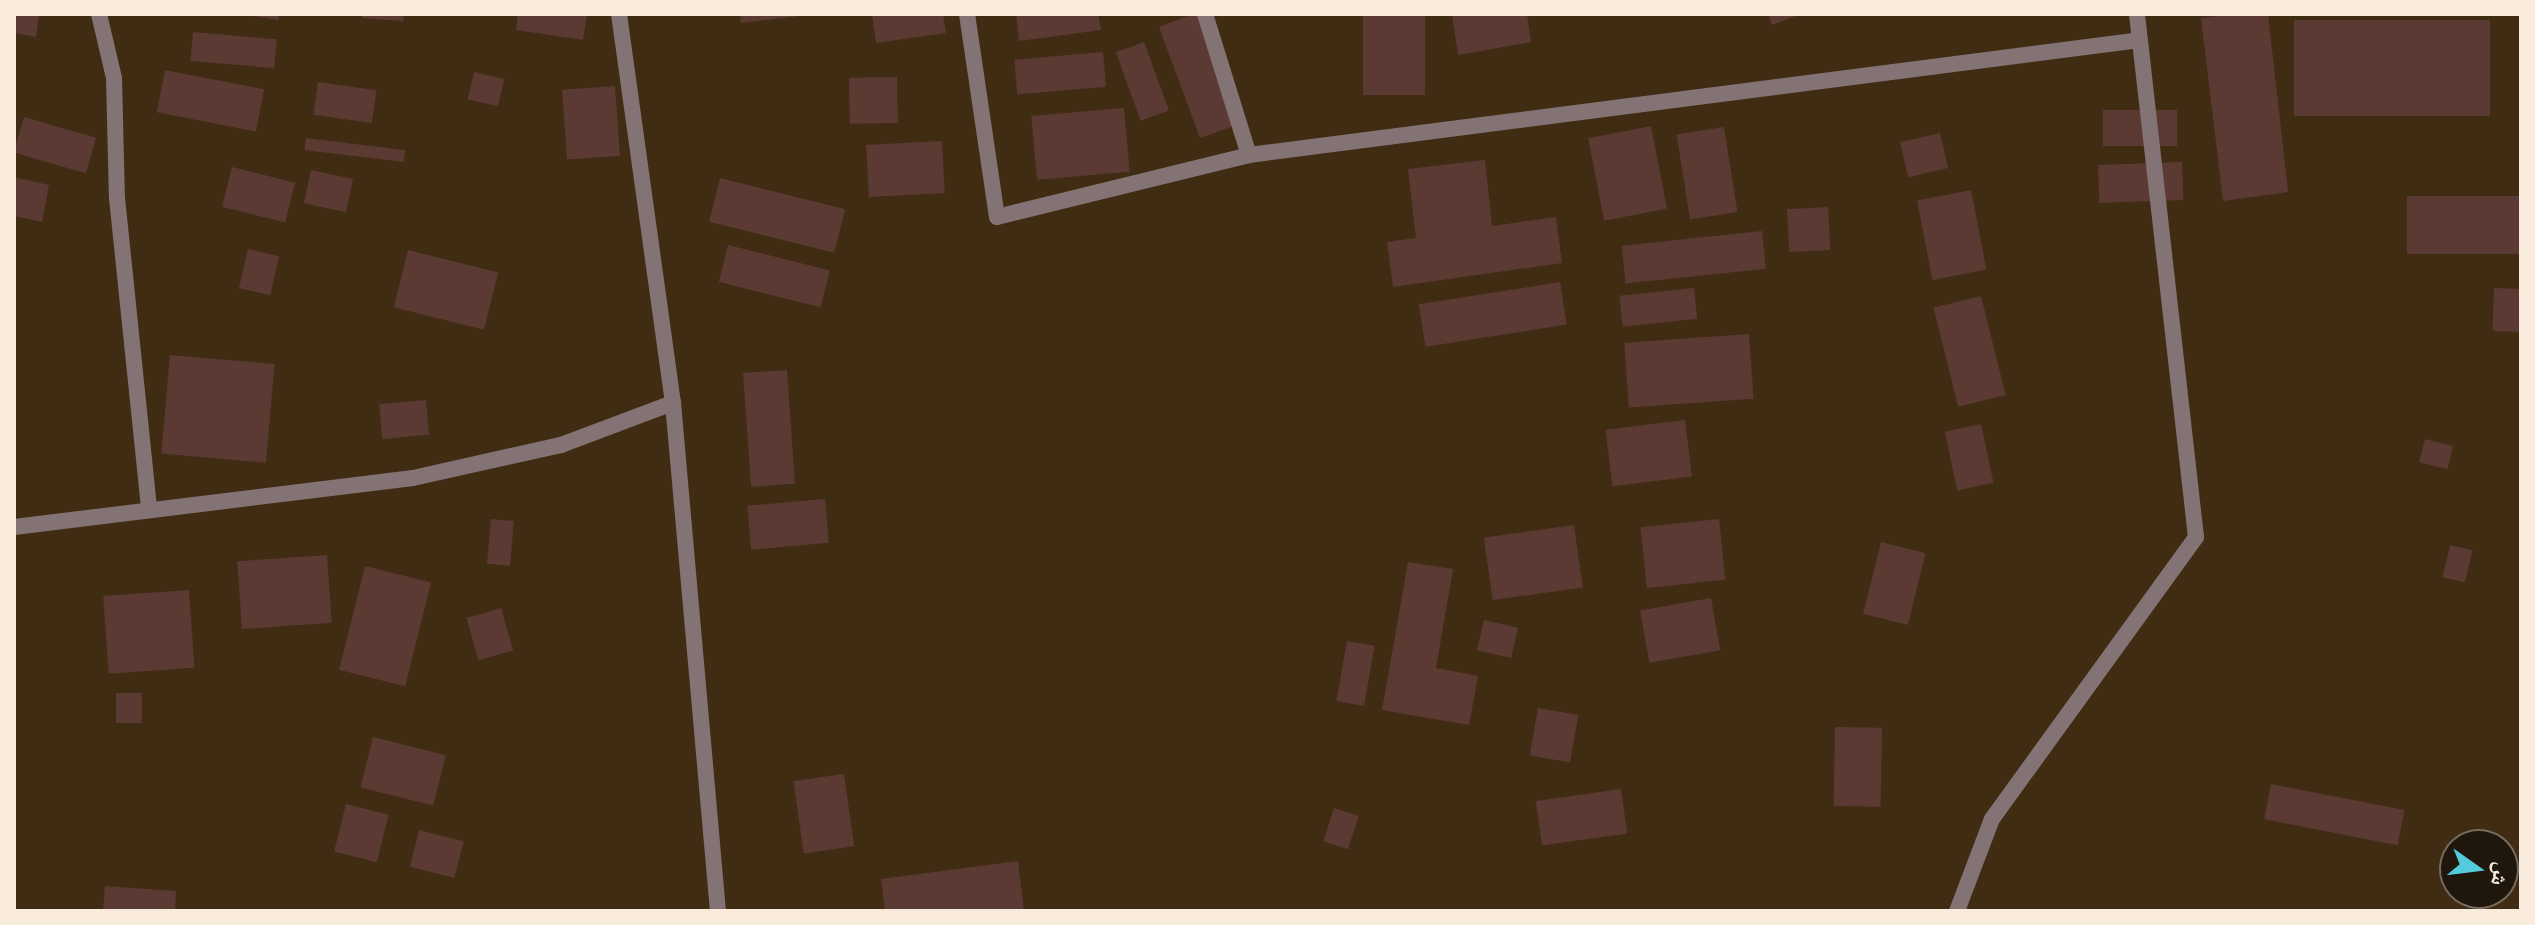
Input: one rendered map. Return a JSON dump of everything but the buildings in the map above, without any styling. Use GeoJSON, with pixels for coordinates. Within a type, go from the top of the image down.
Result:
{"type":"FeatureCollection","features":[{"type":"Feature","properties":{"kind":"street"},"geometry":{"type":"LineString","coordinates":[[99,14],[114,78],[117,198],[149,510]]}},
{"type":"Feature","properties":{"kind":"street"},"geometry":{"type":"LineString","coordinates":[[619,14],[673,403],[718,911]]}},
{"type":"Feature","properties":{"kind":"street"},"geometry":{"type":"LineString","coordinates":[[967,14],[997,217],[1249,155],[2140,40]]}},
{"type":"Feature","properties":{"kind":"street"},"geometry":{"type":"LineString","coordinates":[[1205,14],[1249,155]]}},
{"type":"Feature","properties":{"kind":"street"},"geometry":{"type":"LineString","coordinates":[[1957,911],[1992,819],[2196,537],[2137,14]]}},
{"type":"Feature","properties":{"kind":"street"},"geometry":{"type":"LineString","coordinates":[[14,527],[413,478],[561,445],[673,403]]}}]}
